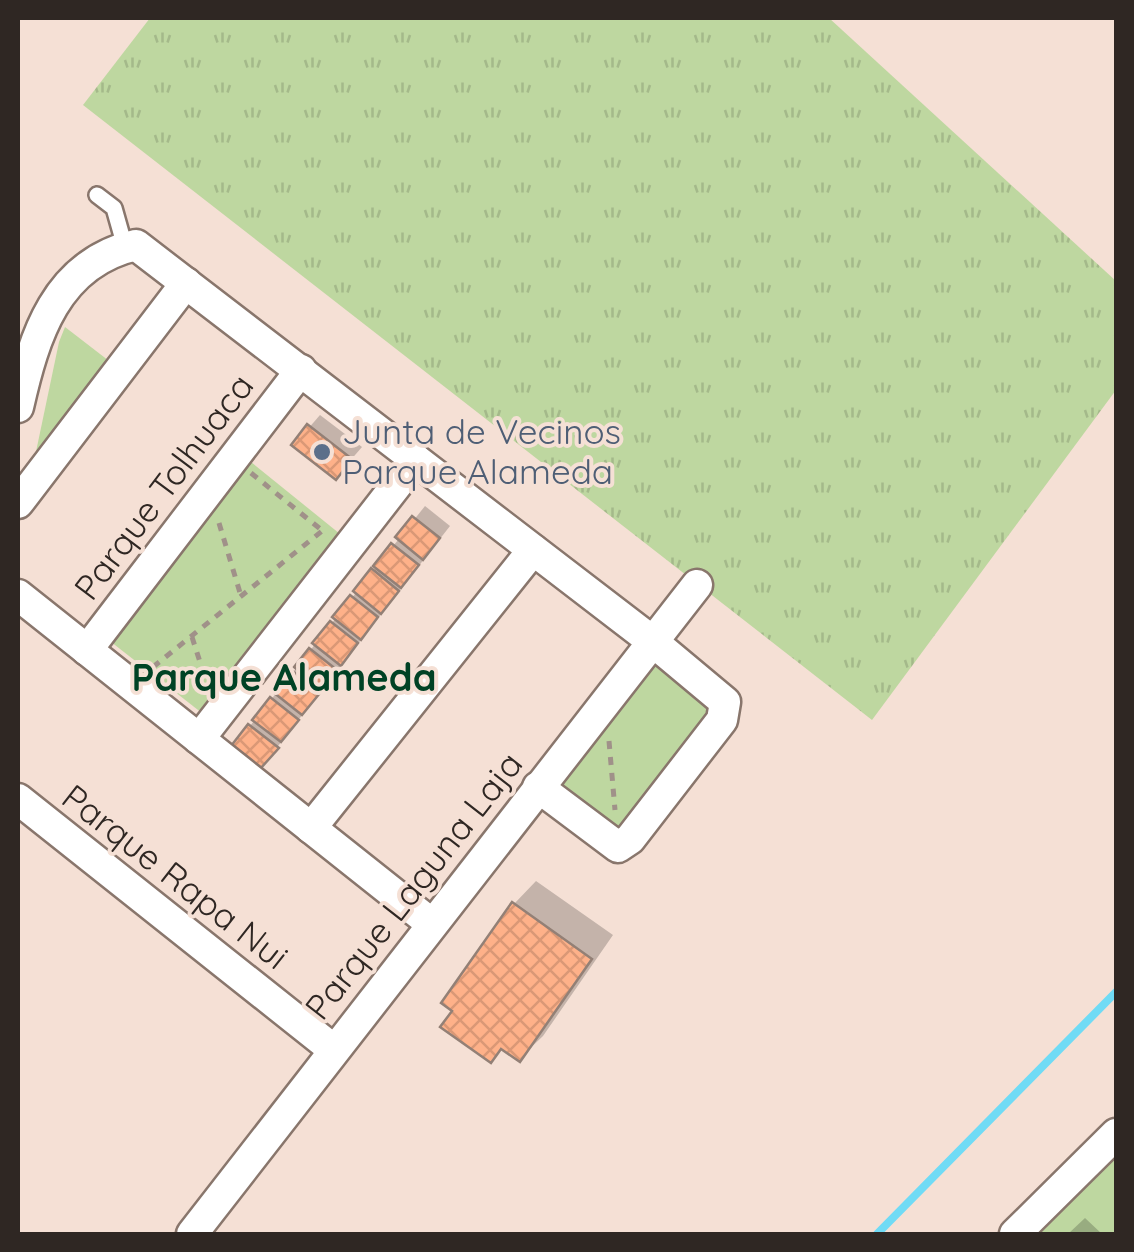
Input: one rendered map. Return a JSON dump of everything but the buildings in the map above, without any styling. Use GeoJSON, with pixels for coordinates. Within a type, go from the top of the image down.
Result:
{"type":"FeatureCollection","features":[{"type":"Feature","properties":{"kind":"street"},"geometry":{"type":"LineString","coordinates":[[18,407],[38,326],[82,272],[104,253],[136,245],[652,641],[725,702],[722,720],[630,839],[618,848],[538,788]]}},
{"type":"Feature","properties":{"kind":"street"},"geometry":{"type":"LineString","coordinates":[[18,503],[186,283]]}},
{"type":"Feature","properties":{"kind":"street","name":"Parque Tolhuaca"},"geometry":{"type":"LineString","coordinates":[[87,650],[301,370]]}},
{"type":"Feature","properties":{"kind":"street"},"geometry":{"type":"LineString","coordinates":[[208,727],[416,460]]}},
{"type":"Feature","properties":{"kind":"street"},"geometry":{"type":"LineString","coordinates":[[311,828],[533,550]]}},
{"type":"Feature","properties":{"kind":"street","name":"Parque Laguna Laja"},"geometry":{"type":"LineString","coordinates":[[192,1234],[697,585]]}},
{"type":"Feature","properties":{"kind":"street"},"geometry":{"type":"LineString","coordinates":[[18,596],[131,685],[208,727],[311,828],[432,924]]}},
{"type":"Feature","properties":{"kind":"street","name":"Parque Rapa Nui"},"geometry":{"type":"LineString","coordinates":[[18,800],[334,1050]]}},
{"type":"Feature","properties":{"kind":"street"},"geometry":{"type":"LineString","coordinates":[[1015,1234],[1116,1134]]}},
{"type":"Feature","properties":{"kind":"lane"},"geometry":{"type":"LineString","coordinates":[[98,195],[114,208],[125,247]]}},
{"type":"Feature","properties":{"kind":"path"},"geometry":{"type":"LineString","coordinates":[[233,459],[346,550]]}},
{"type":"Feature","properties":{"kind":"path"},"geometry":{"type":"LineString","coordinates":[[209,490],[241,596]]}},
{"type":"Feature","properties":{"kind":"path"},"geometry":{"type":"LineString","coordinates":[[131,685],[322,531]]}},
{"type":"Feature","properties":{"kind":"path"},"geometry":{"type":"LineString","coordinates":[[192,636],[208,727]]}},
{"type":"Feature","properties":{"kind":"path"},"geometry":{"type":"LineString","coordinates":[[608,733],[618,848]]}},
{"type":"Feature","properties":{"kind":"green space"},"geometry":{"type":"Polygon","coordinates":[[[150,18],[829,18],[1116,281],[1116,390],[872,720],[83,105],[150,18]]]}},
{"type":"Feature","properties":{"kind":"green space"},"geometry":{"type":"Polygon","coordinates":[[[65,327],[113,364],[33,466],[59,342],[65,327]]]}},
{"type":"Feature","properties":{"kind":"green space"},"geometry":{"type":"Polygon","coordinates":[[[246,458],[345,538],[207,717],[106,638],[246,458]]]}},
{"type":"Feature","properties":{"kind":"green space"},"geometry":{"type":"Polygon","coordinates":[[[661,658],[716,703],[621,833],[554,795],[661,658]]]}},
{"type":"Feature","properties":{"kind":"green space"},"geometry":{"type":"Polygon","coordinates":[[[1116,1154],[1116,1234],[1037,1234],[1116,1154]]]}},
{"type":"Feature","properties":{"kind":"waterway"},"geometry":{"type":"LineString","coordinates":[[877,1234],[1116,992]]}},
{"type":"Feature","properties":{"kind":"place","name":"Junta de Vecinos Parque Alameda"},"geometry":{"type":"Point","coordinates":[322,452]}},
{"type":"Feature","properties":{"kind":"district","name":"Parque Alameda"},"geometry":{"type":"Point","coordinates":[284,678]}}]}
